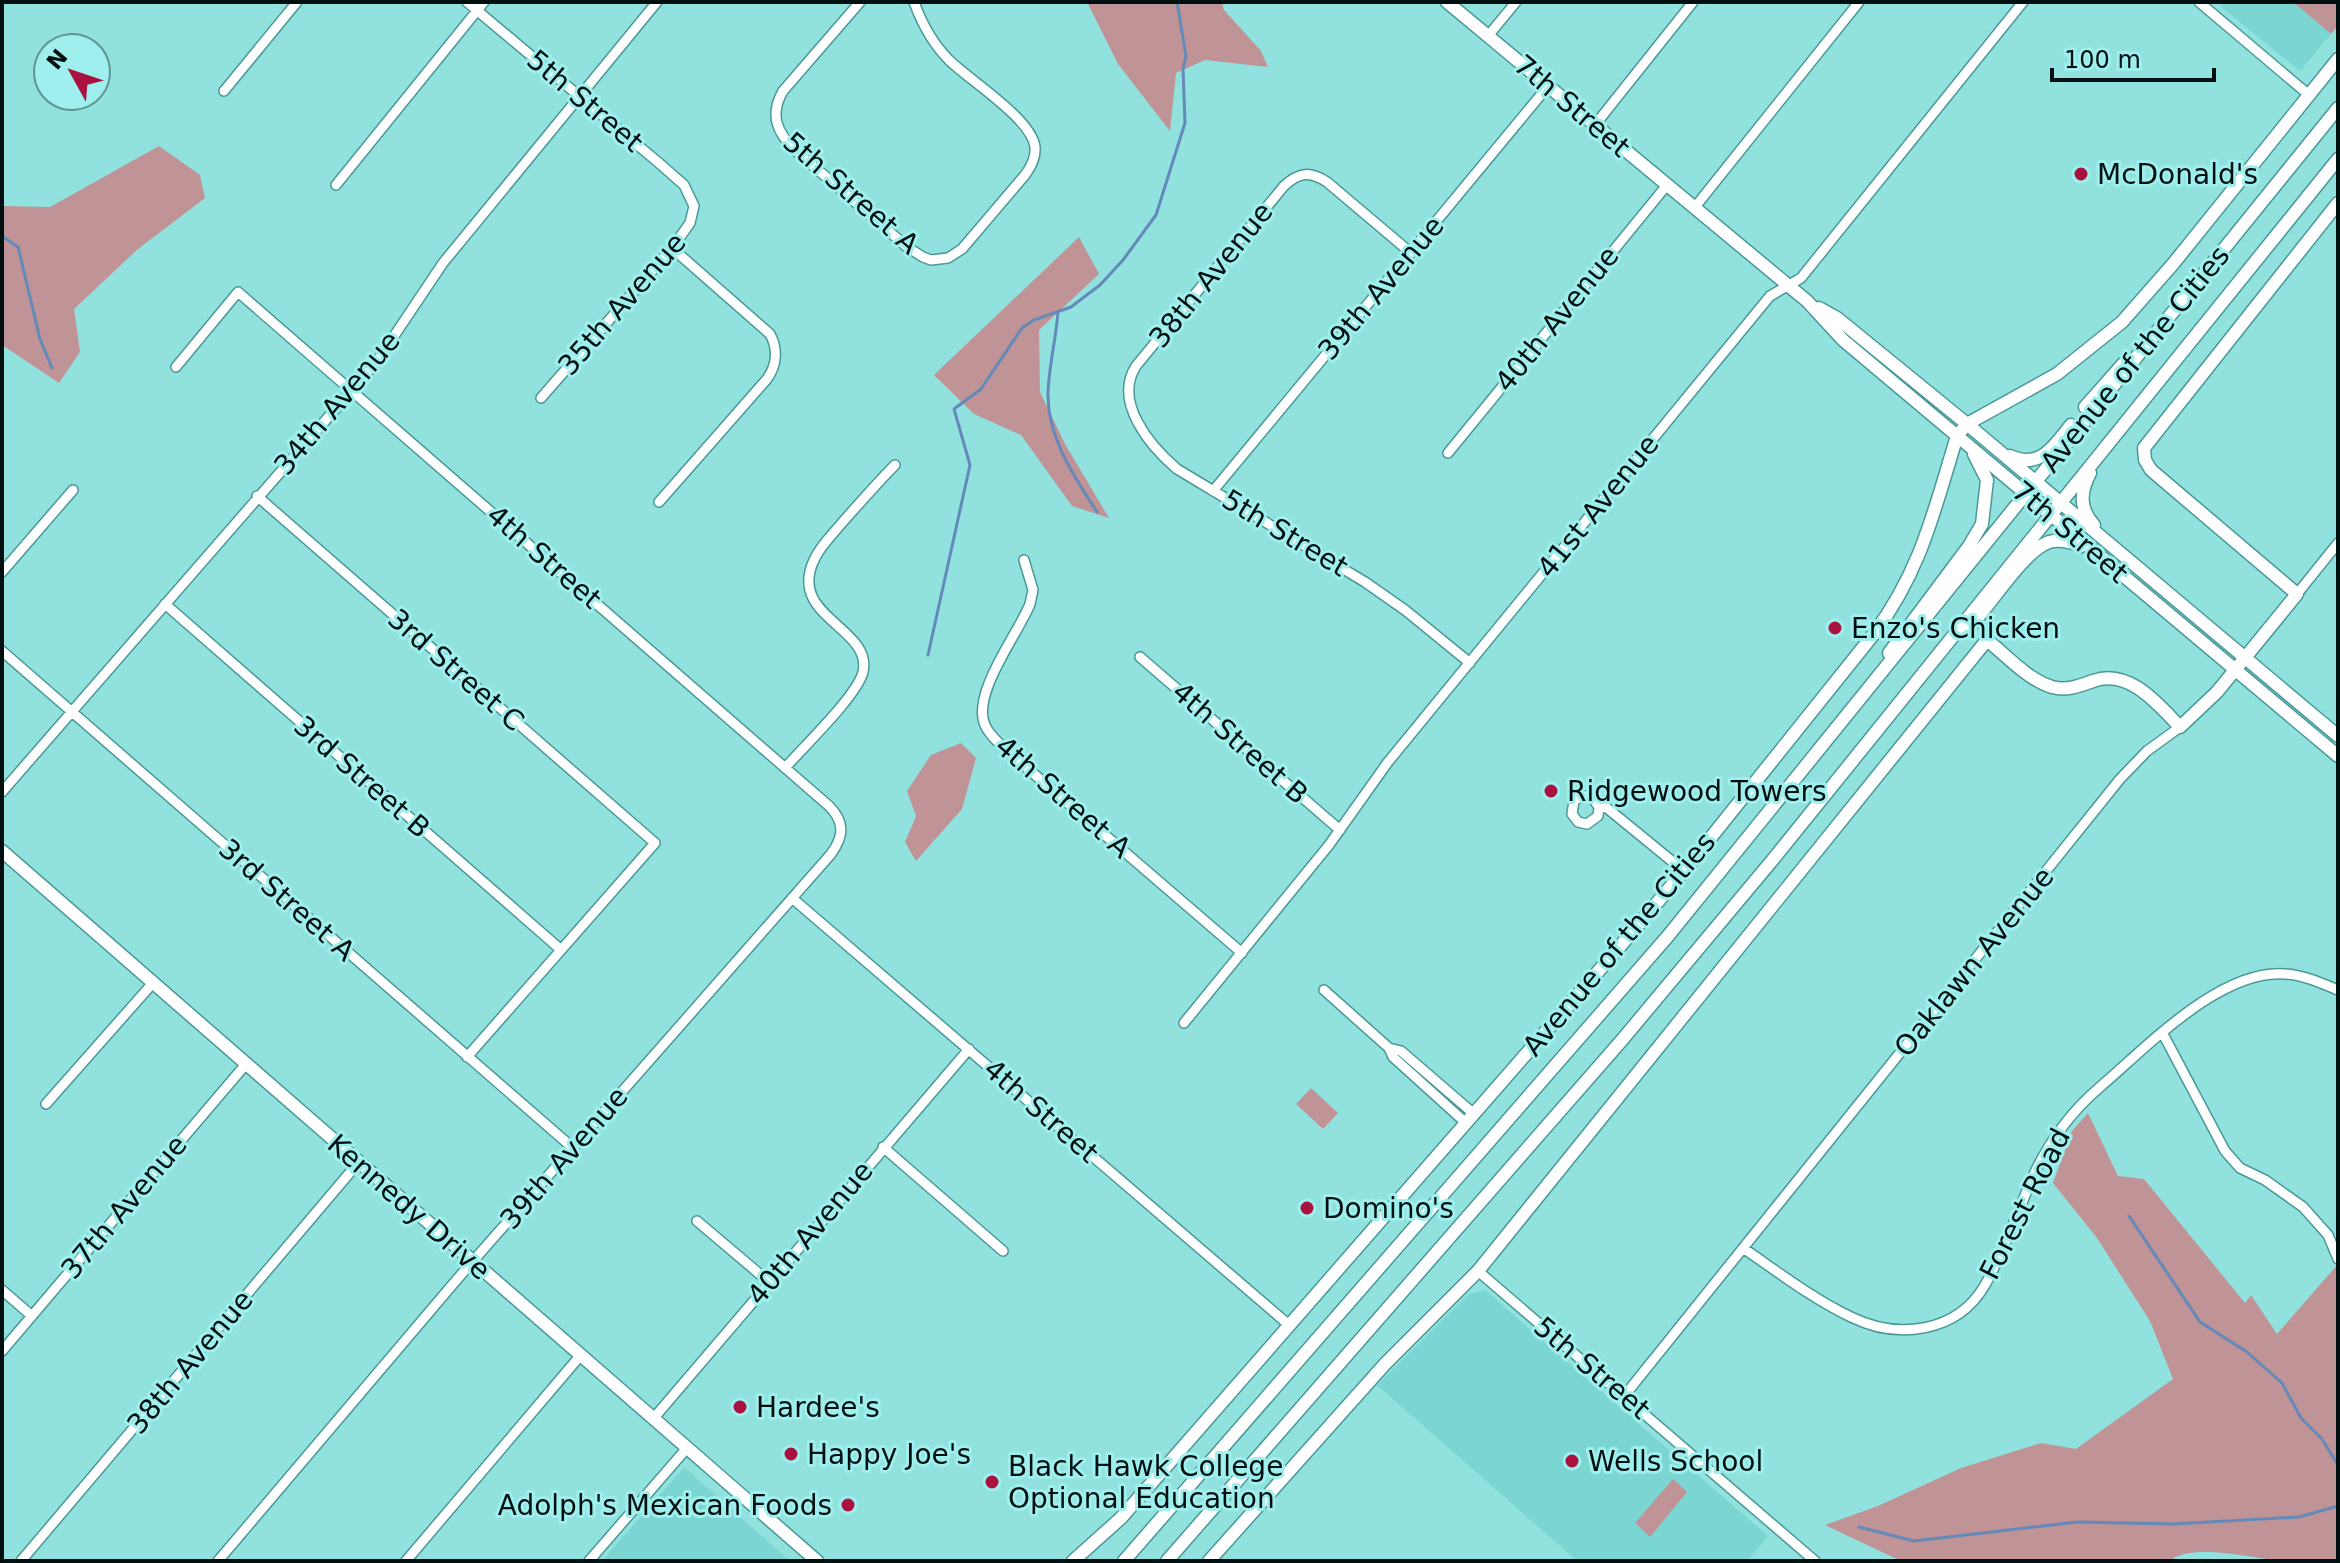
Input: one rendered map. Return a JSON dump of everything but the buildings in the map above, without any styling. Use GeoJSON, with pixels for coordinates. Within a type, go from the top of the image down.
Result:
{"type":"FeatureCollection","features":[{"type":"Feature","properties":{"kind":"main road","name":"7th Street"},"geometry":{"type":"LineString","coordinates":[[1447,2],[1807,301],[1843,340],[2338,756]]}},
{"type":"Feature","properties":{"kind":"main road","name":"Avenue of the Cities"},"geometry":{"type":"LineString","coordinates":[[1073,1561],[1121,1518],[1684,871],[1873,635],[1900,597],[1920,555],[1957,436],[1967,424],[2057,374],[2122,322],[2173,264],[2338,59]]}},
{"type":"Feature","properties":{"kind":"main road","name":"Avenue of the Cities"},"geometry":{"type":"LineString","coordinates":[[1124,1561],[1604,1011],[1844,720],[2338,108]]}},
{"type":"Feature","properties":{"kind":"main road","name":"Avenue of the Cities"},"geometry":{"type":"LineString","coordinates":[[1167,1561],[1622,1040],[1925,671],[2338,159]]}},
{"type":"Feature","properties":{"kind":"main road"},"geometry":{"type":"LineString","coordinates":[[2297,594],[2151,470],[2143,455],[2147,442],[2338,203]]}},
{"type":"Feature","properties":{"kind":"main road","name":"7th Street"},"geometry":{"type":"LineString","coordinates":[[1807,301],[1837,318],[1967,424],[2338,736]]}},
{"type":"Feature","properties":{"kind":"main road"},"geometry":{"type":"LineString","coordinates":[[1998,451],[2021,462],[2028,462],[2052,448],[2108,378],[2170,316]]}},
{"type":"Feature","properties":{"kind":"main road"},"geometry":{"type":"LineString","coordinates":[[1844,720],[1982,524],[1987,480],[1968,444]]}},
{"type":"Feature","properties":{"kind":"main road"},"geometry":{"type":"LineString","coordinates":[[2101,453],[2086,480],[2081,501],[2091,523],[2124,556]]}},
{"type":"Feature","properties":{"kind":"main road"},"geometry":{"type":"LineString","coordinates":[[1925,671],[1981,615],[2035,550],[2048,543],[2064,541],[2092,550]]}},
{"type":"Feature","properties":{"kind":"main road","name":"Oaklawn Avenue"},"geometry":{"type":"LineString","coordinates":[[2180,727],[2235,670],[2297,594]]}},
{"type":"Feature","properties":{"kind":"main road"},"geometry":{"type":"LineString","coordinates":[[1209,1561],[1385,1364],[1478,1271],[1987,640],[2040,683],[2048,686],[2073,688],[2104,678],[2127,681],[2180,727]]}},
{"type":"Feature","properties":{"kind":"main road","name":"Kennedy Drive"},"geometry":{"type":"LineString","coordinates":[[2,851],[817,1561]]}},
{"type":"Feature","properties":{"kind":"main road"},"geometry":{"type":"LineString","coordinates":[[1116,1561],[1174,1504]]}},
{"type":"Feature","properties":{"kind":"street"},"geometry":{"type":"LineString","coordinates":[[224,91],[297,2]]}},
{"type":"Feature","properties":{"kind":"street","name":"5th Street"},"geometry":{"type":"LineString","coordinates":[[467,2],[480,6],[580,97],[684,185],[694,206]]}},
{"type":"Feature","properties":{"kind":"street","name":"34th Avenue"},"geometry":{"type":"LineString","coordinates":[[2,792],[352,390],[395,338],[443,263],[657,2]]}},
{"type":"Feature","properties":{"kind":"street","name":"5th Street A"},"geometry":{"type":"LineString","coordinates":[[860,2],[783,91],[777,106],[776,122],[785,140],[807,161],[907,247],[931,260],[956,255],[970,240],[1025,175],[1034,157],[1035,144],[1021,122],[940,50],[922,24],[914,2]]}},
{"type":"Feature","properties":{"kind":"street"},"geometry":{"type":"LineString","coordinates":[[1488,36],[1516,2]]}},
{"type":"Feature","properties":{"kind":"street"},"geometry":{"type":"LineString","coordinates":[[1595,125],[1693,2]]}},
{"type":"Feature","properties":{"kind":"street"},"geometry":{"type":"LineString","coordinates":[[1695,207],[1859,2]]}},
{"type":"Feature","properties":{"kind":"street","name":"41st Avenue"},"geometry":{"type":"LineString","coordinates":[[1184,1023],[1340,830],[1388,762],[1770,296],[1802,276],[2023,2]]}},
{"type":"Feature","properties":{"kind":"street"},"geometry":{"type":"LineString","coordinates":[[2199,2],[2309,95]]}},
{"type":"Feature","properties":{"kind":"street"},"geometry":{"type":"LineString","coordinates":[[336,185],[480,6]]}},
{"type":"Feature","properties":{"kind":"street","name":"39th Avenue"},"geometry":{"type":"LineString","coordinates":[[1213,491],[1549,85]]}},
{"type":"Feature","properties":{"kind":"street","name":"38th Avenue"},"geometry":{"type":"LineString","coordinates":[[1127,385],[1136,366],[1284,186],[1304,173],[1327,182],[1411,253]]}},
{"type":"Feature","properties":{"kind":"street","name":"40th Avenue"},"geometry":{"type":"LineString","coordinates":[[1448,453],[1667,185]]}},
{"type":"Feature","properties":{"kind":"street","name":"35th Avenue"},"geometry":{"type":"LineString","coordinates":[[541,398],[672,248],[690,223],[694,206]]}},
{"type":"Feature","properties":{"kind":"street"},"geometry":{"type":"LineString","coordinates":[[659,502],[773,372],[776,349],[770,334],[672,248]]}},
{"type":"Feature","properties":{"kind":"street","name":"4th Street"},"geometry":{"type":"LineString","coordinates":[[176,367],[238,292],[837,814],[842,827]]}},
{"type":"Feature","properties":{"kind":"street","name":"5th Street"},"geometry":{"type":"LineString","coordinates":[[1127,385],[1136,416],[1153,446],[1177,469],[1365,582],[1470,663]]}},
{"type":"Feature","properties":{"kind":"street"},"geometry":{"type":"LineString","coordinates":[[785,768],[854,690],[863,668],[858,646],[817,608],[811,592],[812,565],[822,547],[895,465]]}},
{"type":"Feature","properties":{"kind":"street"},"geometry":{"type":"LineString","coordinates":[[2,572],[73,490]]}},
{"type":"Feature","properties":{"kind":"street","name":"3rd Street C"},"geometry":{"type":"LineString","coordinates":[[257,496],[655,843],[560,949]]}},
{"type":"Feature","properties":{"kind":"street","name":"Oaklawn Avenue"},"geometry":{"type":"LineString","coordinates":[[2297,594],[2338,543]]}},
{"type":"Feature","properties":{"kind":"street","name":"4th Street A"},"geometry":{"type":"LineString","coordinates":[[1024,560],[1031,581],[1032,598],[983,699],[985,727],[1005,749],[1242,953]]}},
{"type":"Feature","properties":{"kind":"street","name":"3rd Street B"},"geometry":{"type":"LineString","coordinates":[[165,604],[560,949]]}},
{"type":"Feature","properties":{"kind":"street","name":"3rd Street A"},"geometry":{"type":"LineString","coordinates":[[2,651],[573,1148]]}},
{"type":"Feature","properties":{"kind":"street","name":"4th Street B"},"geometry":{"type":"LineString","coordinates":[[1140,657],[1340,830]]}},
{"type":"Feature","properties":{"kind":"street","name":"Oaklawn Avenue"},"geometry":{"type":"LineString","coordinates":[[1625,1395],[2120,779],[2147,751],[2180,727]]}},
{"type":"Feature","properties":{"kind":"street"},"geometry":{"type":"LineString","coordinates":[[1599,807],[1607,808],[1684,871]]}},
{"type":"Feature","properties":{"kind":"street","name":"39th Avenue"},"geometry":{"type":"LineString","coordinates":[[218,1561],[473,1262],[837,846],[842,827]]}},
{"type":"Feature","properties":{"kind":"street","name":"4th Street"},"geometry":{"type":"LineString","coordinates":[[792,898],[1289,1325]]}},
{"type":"Feature","properties":{"kind":"street"},"geometry":{"type":"LineString","coordinates":[[467,1057],[560,949]]}},
{"type":"Feature","properties":{"kind":"street","name":"Forest Road"},"geometry":{"type":"LineString","coordinates":[[1743,1248],[1851,1317],[1899,1331],[1938,1326],[1960,1312],[1984,1287],[2038,1165],[2065,1121],[2082,1102],[2211,994],[2254,977],[2283,974],[2338,990]]}},
{"type":"Feature","properties":{"kind":"street"},"geometry":{"type":"LineString","coordinates":[[46,1104],[152,984]]}},
{"type":"Feature","properties":{"kind":"street"},"geometry":{"type":"LineString","coordinates":[[1324,990],[1389,1048],[1393,1057],[1470,1118]]}},
{"type":"Feature","properties":{"kind":"street"},"geometry":{"type":"LineString","coordinates":[[2163,1034],[2225,1151],[2240,1168],[2265,1180],[2303,1207],[2328,1235],[2338,1259]]}},
{"type":"Feature","properties":{"kind":"street","name":"40th Avenue"},"geometry":{"type":"LineString","coordinates":[[653,1419],[969,1049]]}},
{"type":"Feature","properties":{"kind":"street","name":"37th Avenue"},"geometry":{"type":"LineString","coordinates":[[2,1351],[246,1064]]}},
{"type":"Feature","properties":{"kind":"street"},"geometry":{"type":"LineString","coordinates":[[883,1147],[1003,1251]]}},
{"type":"Feature","properties":{"kind":"street","name":"38th Avenue"},"geometry":{"type":"LineString","coordinates":[[21,1561],[358,1163]]}},
{"type":"Feature","properties":{"kind":"street"},"geometry":{"type":"LineString","coordinates":[[697,1221],[769,1282]]}},
{"type":"Feature","properties":{"kind":"street","name":"5th Street"},"geometry":{"type":"LineString","coordinates":[[1478,1271],[1815,1561]]}},
{"type":"Feature","properties":{"kind":"street"},"geometry":{"type":"LineString","coordinates":[[2,1290],[32,1316]]}},
{"type":"Feature","properties":{"kind":"street"},"geometry":{"type":"LineString","coordinates":[[406,1561],[580,1356]]}},
{"type":"Feature","properties":{"kind":"street"},"geometry":{"type":"LineString","coordinates":[[589,1561],[687,1448]]}},
{"type":"Feature","properties":{"kind":"shaded area"},"geometry":{"type":"Polygon","coordinates":[[[1087,2],[1222,2],[1224,10],[1261,51],[1268,67],[1205,60],[1176,73],[1170,131],[1118,64],[1087,2]]]}},
{"type":"Feature","properties":{"kind":"shaded area"},"geometry":{"type":"Polygon","coordinates":[[[2224,2],[2293,2],[2331,34],[2300,71],[2220,6],[2224,2]]]}},
{"type":"Feature","properties":{"kind":"shaded area"},"geometry":{"type":"Polygon","coordinates":[[[2293,2],[2338,2],[2338,26],[2331,34],[2293,2]]]}},
{"type":"Feature","properties":{"kind":"shaded area"},"geometry":{"type":"Polygon","coordinates":[[[159,146],[200,175],[205,198],[138,249],[74,309],[80,352],[59,383],[2,345],[2,206],[50,207],[159,146]]]}},
{"type":"Feature","properties":{"kind":"shaded area"},"geometry":{"type":"Polygon","coordinates":[[[1079,237],[1099,274],[1039,330],[1040,392],[1065,444],[1109,518],[1072,506],[1021,435],[974,414],[934,375],[1079,237]]]}},
{"type":"Feature","properties":{"kind":"shaded area"},"geometry":{"type":"Polygon","coordinates":[[[961,743],[976,758],[962,809],[916,861],[905,842],[916,816],[907,791],[931,755],[961,743]]]}},
{"type":"Feature","properties":{"kind":"shaded area"},"geometry":{"type":"Polygon","coordinates":[[[1311,1088],[1338,1113],[1323,1129],[1296,1104],[1311,1088]]]}},
{"type":"Feature","properties":{"kind":"shaded area"},"geometry":{"type":"Polygon","coordinates":[[[2088,1113],[2118,1176],[2144,1179],[2245,1303],[2251,1295],[2277,1334],[2338,1264],[2338,1561],[2287,1561],[2193,1552],[2170,1561],[1901,1561],[1825,1525],[1878,1506],[1961,1468],[2041,1443],[2076,1449],[2173,1379],[2150,1321],[2097,1238],[2053,1183],[2072,1131],[2088,1113]]]}},
{"type":"Feature","properties":{"kind":"shaded area","name":"Wells School"},"geometry":{"type":"Polygon","coordinates":[[[1485,1290],[1768,1536],[1747,1561],[1577,1561],[1377,1385],[1469,1294],[1485,1290]]]}},
{"type":"Feature","properties":{"kind":"shaded area"},"geometry":{"type":"Polygon","coordinates":[[[684,1467],[790,1561],[602,1561],[684,1467]]]}},
{"type":"Feature","properties":{"kind":"shaded area"},"geometry":{"type":"Polygon","coordinates":[[[1673,1479],[1687,1492],[1650,1537],[1635,1523],[1673,1479]]]}},
{"type":"Feature","properties":{"kind":"waterway"},"geometry":{"type":"LineString","coordinates":[[928,655],[970,465],[954,409],[981,389],[1022,328],[1034,320],[1071,307],[1100,285],[1156,215],[1185,123],[1183,69],[1186,56],[1177,2]]}},
{"type":"Feature","properties":{"kind":"waterway"},"geometry":{"type":"LineString","coordinates":[[2,236],[18,247],[40,339],[52,368]]}},
{"type":"Feature","properties":{"kind":"waterway"},"geometry":{"type":"LineString","coordinates":[[1058,312],[1048,393],[1052,425],[1064,456],[1097,512]]}},
{"type":"Feature","properties":{"kind":"waterway"},"geometry":{"type":"LineString","coordinates":[[2129,1216],[2200,1322],[2247,1352],[2282,1383],[2301,1418],[2322,1439],[2338,1465]]}},
{"type":"Feature","properties":{"kind":"waterway"},"geometry":{"type":"LineString","coordinates":[[1859,1527],[1914,1541],[2077,1522],[2174,1524],[2299,1517],[2338,1506]]}},
{"type":"Feature","properties":{"kind":"place","name":"McDonald's"},"geometry":{"type":"Point","coordinates":[2081,174]}},
{"type":"Feature","properties":{"kind":"place","name":"Enzo's Chicken"},"geometry":{"type":"Point","coordinates":[1835,628]}},
{"type":"Feature","properties":{"kind":"place","name":"Ridgewood Towers"},"geometry":{"type":"Point","coordinates":[1551,791]}},
{"type":"Feature","properties":{"kind":"place","name":"Domino's"},"geometry":{"type":"Point","coordinates":[1307,1208]}},
{"type":"Feature","properties":{"kind":"place","name":"Hardee's"},"geometry":{"type":"Point","coordinates":[740,1407]}},
{"type":"Feature","properties":{"kind":"place","name":"Happy Joe's"},"geometry":{"type":"Point","coordinates":[791,1454]}},
{"type":"Feature","properties":{"kind":"place","name":"Wells School"},"geometry":{"type":"Point","coordinates":[1572,1461]}},
{"type":"Feature","properties":{"kind":"place","name":"Black Hawk College Optional Education"},"geometry":{"type":"Point","coordinates":[992,1482]}},
{"type":"Feature","properties":{"kind":"place","name":"Adolph's Mexican Foods"},"geometry":{"type":"Point","coordinates":[848,1505]}}]}
